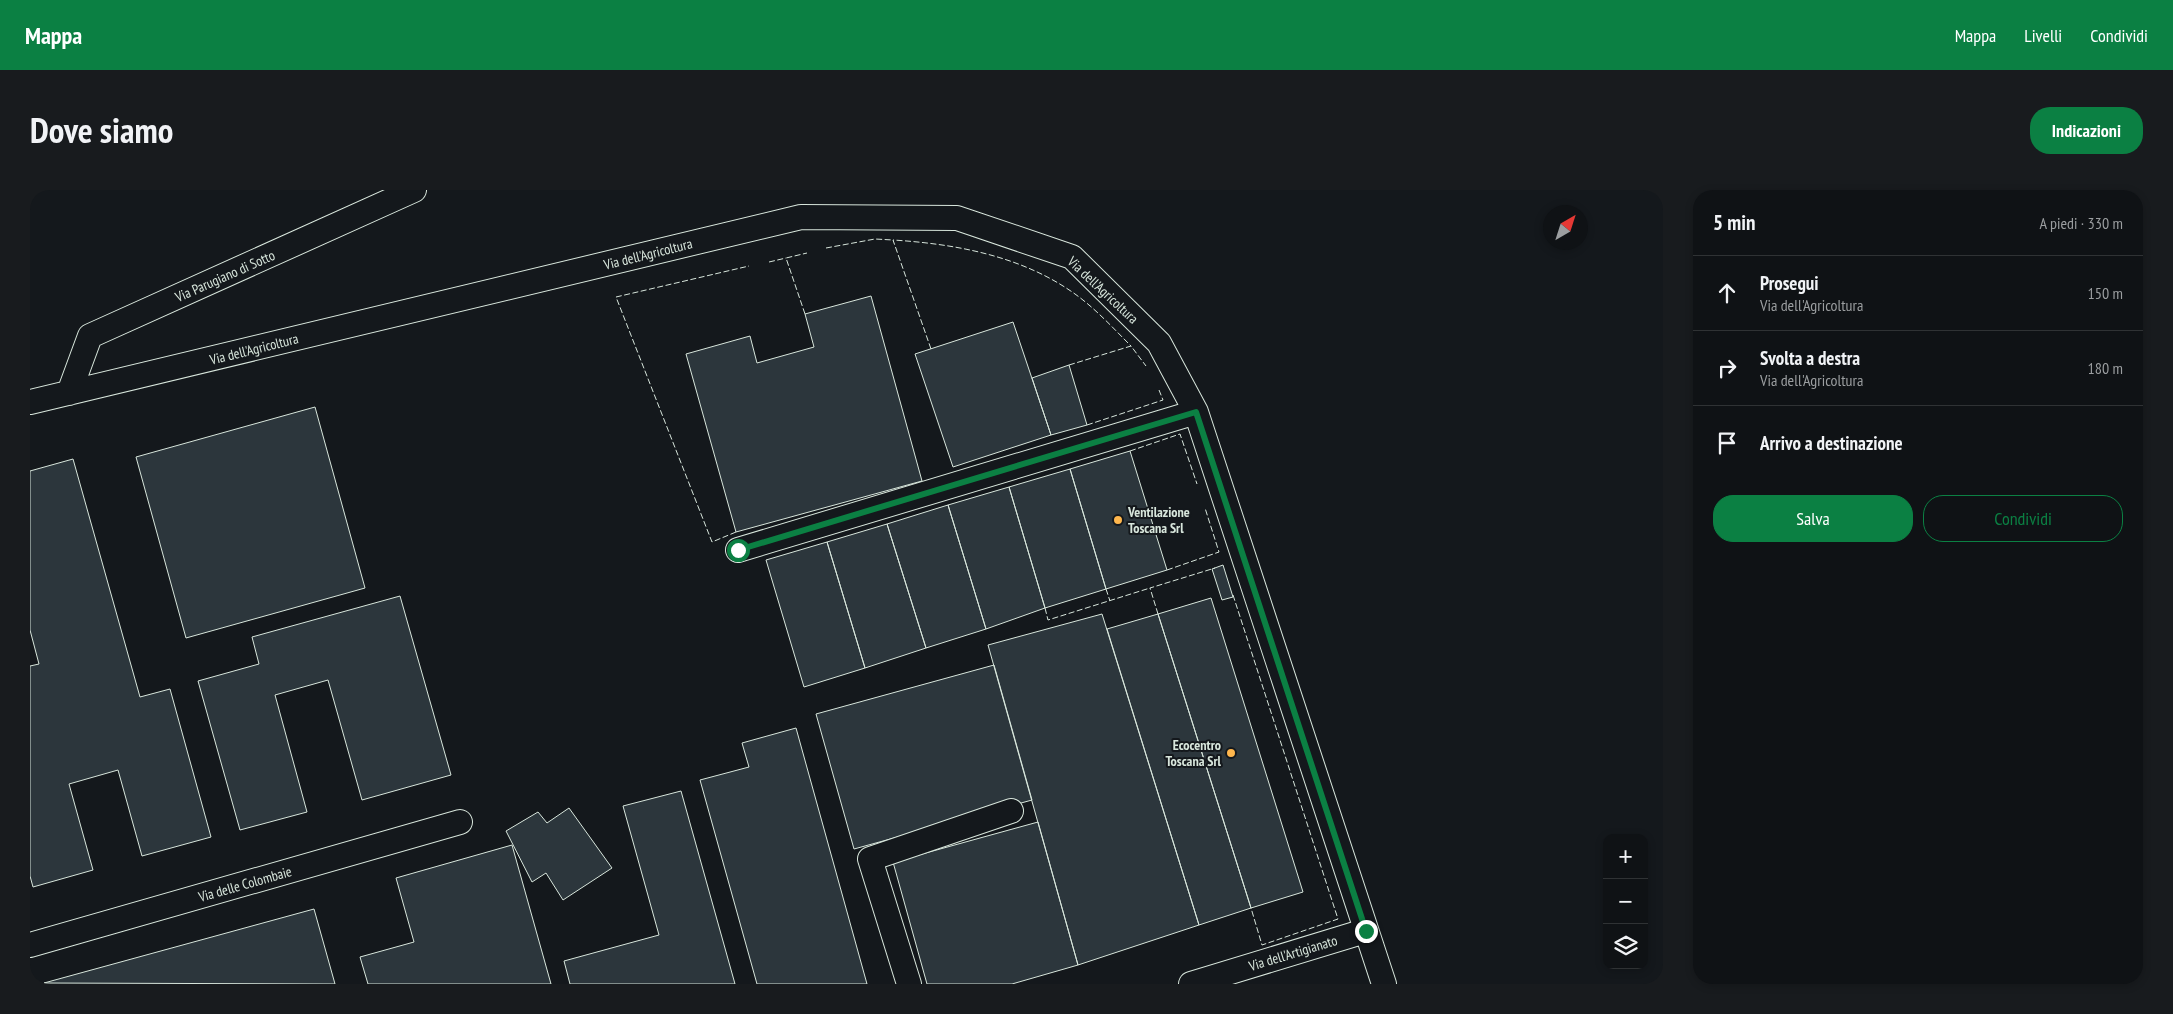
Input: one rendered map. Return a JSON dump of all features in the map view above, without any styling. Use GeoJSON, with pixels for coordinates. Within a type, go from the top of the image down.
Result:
{"type":"FeatureCollection","features":[{"type":"Feature","properties":{"kind":"street","name":"Via Parugiano di Sotto"},"geometry":{"type":"LineString","coordinates":[[69,393],[90,336],[414,190]]}},
{"type":"Feature","properties":{"kind":"street","name":"Via dell'Agricoltura"},"geometry":{"type":"LineString","coordinates":[[30,402],[801,217],[957,218],[1072,258],[1159,343],[1196,412],[1384,984]]}},
{"type":"Feature","properties":{"kind":"street"},"geometry":{"type":"LineString","coordinates":[[738,550],[1196,412]]}},
{"type":"Feature","properties":{"kind":"street"},"geometry":{"type":"LineString","coordinates":[[909,984],[870,859],[1011,811]]}},
{"type":"Feature","properties":{"kind":"street","name":"Via delle Colombaie"},"geometry":{"type":"LineString","coordinates":[[30,946],[460,822]]}},
{"type":"Feature","properties":{"kind":"street","name":"Via dell'Artigianato"},"geometry":{"type":"LineString","coordinates":[[1191,984],[1366,931]]}},
{"type":"Feature","properties":{"kind":"building"},"geometry":{"type":"Polygon","coordinates":[[[871,296],[922,481],[736,532],[686,354],[750,336],[757,363],[814,347],[805,314],[871,296]]]}},
{"type":"Feature","properties":{"kind":"building"},"geometry":{"type":"Polygon","coordinates":[[[1013,322],[1051,435],[953,467],[915,354],[1013,322]]]}},
{"type":"Feature","properties":{"kind":"building"},"geometry":{"type":"Polygon","coordinates":[[[1069,365],[1087,425],[1051,435],[1032,378],[1069,365]]]}},
{"type":"Feature","properties":{"kind":"building"},"geometry":{"type":"Polygon","coordinates":[[[315,407],[365,588],[186,638],[136,457],[315,407]]]}},
{"type":"Feature","properties":{"kind":"building","name":"Ventilazione Toscana Srl"},"geometry":{"type":"Polygon","coordinates":[[[1130,451],[1167,570],[1106,589],[1070,469],[1130,451]]]}},
{"type":"Feature","properties":{"kind":"building"},"geometry":{"type":"Polygon","coordinates":[[[73,459],[140,697],[170,689],[211,837],[142,856],[118,770],[69,784],[93,870],[33,887],[30,876],[30,666],[39,664],[30,630],[30,471],[73,459]]]}},
{"type":"Feature","properties":{"kind":"building"},"geometry":{"type":"Polygon","coordinates":[[[1070,469],[1106,589],[1045,608],[1009,487],[1070,469]]]}},
{"type":"Feature","properties":{"kind":"building"},"geometry":{"type":"Polygon","coordinates":[[[1009,487],[1045,608],[986,629],[948,505],[1009,487]]]}},
{"type":"Feature","properties":{"kind":"building"},"geometry":{"type":"Polygon","coordinates":[[[948,505],[986,629],[926,648],[887,524],[948,505]]]}},
{"type":"Feature","properties":{"kind":"building"},"geometry":{"type":"Polygon","coordinates":[[[887,524],[926,648],[865,668],[827,542],[887,524]]]}},
{"type":"Feature","properties":{"kind":"building"},"geometry":{"type":"Polygon","coordinates":[[[827,542],[865,668],[804,687],[766,560],[827,542]]]}},
{"type":"Feature","properties":{"kind":"building"},"geometry":{"type":"Polygon","coordinates":[[[1223,565],[1233,597],[1222,600],[1212,569],[1223,565]]]}},
{"type":"Feature","properties":{"kind":"building"},"geometry":{"type":"Polygon","coordinates":[[[400,596],[451,775],[362,800],[328,680],[275,695],[307,812],[240,830],[198,681],[259,664],[252,637],[400,596]]]}},
{"type":"Feature","properties":{"kind":"building","name":"Ecocentro Toscana Srl"},"geometry":{"type":"Polygon","coordinates":[[[1211,598],[1303,892],[1251,908],[1158,614],[1211,598]]]}},
{"type":"Feature","properties":{"kind":"building"},"geometry":{"type":"Polygon","coordinates":[[[1102,614],[1199,925],[1078,965],[988,645],[1102,614]]]}},
{"type":"Feature","properties":{"kind":"building"},"geometry":{"type":"Polygon","coordinates":[[[1158,614],[1251,908],[1199,925],[1107,629],[1158,614]]]}},
{"type":"Feature","properties":{"kind":"building"},"geometry":{"type":"Polygon","coordinates":[[[994,665],[1032,800],[854,849],[816,714],[994,665]]]}},
{"type":"Feature","properties":{"kind":"building"},"geometry":{"type":"Polygon","coordinates":[[[796,728],[867,984],[757,984],[700,780],[749,767],[742,743],[796,728]]]}},
{"type":"Feature","properties":{"kind":"building"},"geometry":{"type":"Polygon","coordinates":[[[681,791],[735,984],[570,984],[564,961],[659,935],[623,806],[681,791]]]}},
{"type":"Feature","properties":{"kind":"building"},"geometry":{"type":"Polygon","coordinates":[[[569,808],[612,868],[563,900],[546,873],[532,882],[506,831],[538,812],[547,823],[569,808]]]}},
{"type":"Feature","properties":{"kind":"building"},"geometry":{"type":"Polygon","coordinates":[[[1038,822],[1078,965],[1012,984],[927,984],[893,862],[1038,822]]]}},
{"type":"Feature","properties":{"kind":"building"},"geometry":{"type":"Polygon","coordinates":[[[512,845],[551,984],[368,984],[360,957],[414,942],[396,878],[512,845]]]}},
{"type":"Feature","properties":{"kind":"building"},"geometry":{"type":"Polygon","coordinates":[[[314,909],[335,984],[44,983],[314,909]]]}},
{"type":"Feature","properties":{"kind":"fence"},"geometry":{"type":"LineString","coordinates":[[826,248],[875,239],[893,240]]}},
{"type":"Feature","properties":{"kind":"fence"},"geometry":{"type":"LineString","coordinates":[[931,349],[893,240],[941,245],[988,254],[1033,270],[1055,281],[1083,300],[1131,346]]}},
{"type":"Feature","properties":{"kind":"fence"},"geometry":{"type":"LineString","coordinates":[[805,314],[786,258],[807,253]]}},
{"type":"Feature","properties":{"kind":"fence"},"geometry":{"type":"LineString","coordinates":[[769,262],[786,258]]}},
{"type":"Feature","properties":{"kind":"fence"},"geometry":{"type":"LineString","coordinates":[[736,532],[712,542],[616,297],[749,266]]}},
{"type":"Feature","properties":{"kind":"fence"},"geometry":{"type":"LineString","coordinates":[[1069,365],[1131,346],[1146,366]]}},
{"type":"Feature","properties":{"kind":"fence"},"geometry":{"type":"LineString","coordinates":[[1087,425],[1163,400],[1159,390]]}},
{"type":"Feature","properties":{"kind":"fence"},"geometry":{"type":"LineString","coordinates":[[1130,451],[1180,434],[1197,484]]}},
{"type":"Feature","properties":{"kind":"fence"},"geometry":{"type":"LineString","coordinates":[[1167,570],[1219,552],[1205,508]]}},
{"type":"Feature","properties":{"kind":"fence"},"geometry":{"type":"LineString","coordinates":[[1158,614],[1150,588],[1215,568]]}},
{"type":"Feature","properties":{"kind":"fence"},"geometry":{"type":"LineString","coordinates":[[1045,608],[1048,620],[1150,588]]}},
{"type":"Feature","properties":{"kind":"fence"},"geometry":{"type":"LineString","coordinates":[[1106,589],[1110,601]]}},
{"type":"Feature","properties":{"kind":"fence"},"geometry":{"type":"LineString","coordinates":[[1233,595],[1338,919],[1262,945],[1251,908]]}},
{"type":"Feature","properties":{"kind":"place","name":"Ventilazione Toscana Srl"},"geometry":{"type":"Point","coordinates":[1118,520]}},
{"type":"Feature","properties":{"kind":"place","name":"Ecocentro Toscana Srl"},"geometry":{"type":"Point","coordinates":[1231,753]}},
{"type":"Feature","properties":{"kind":"route"},"geometry":{"type":"LineString","coordinates":[[738,550],[1196,412],[1366,931]]}}]}
